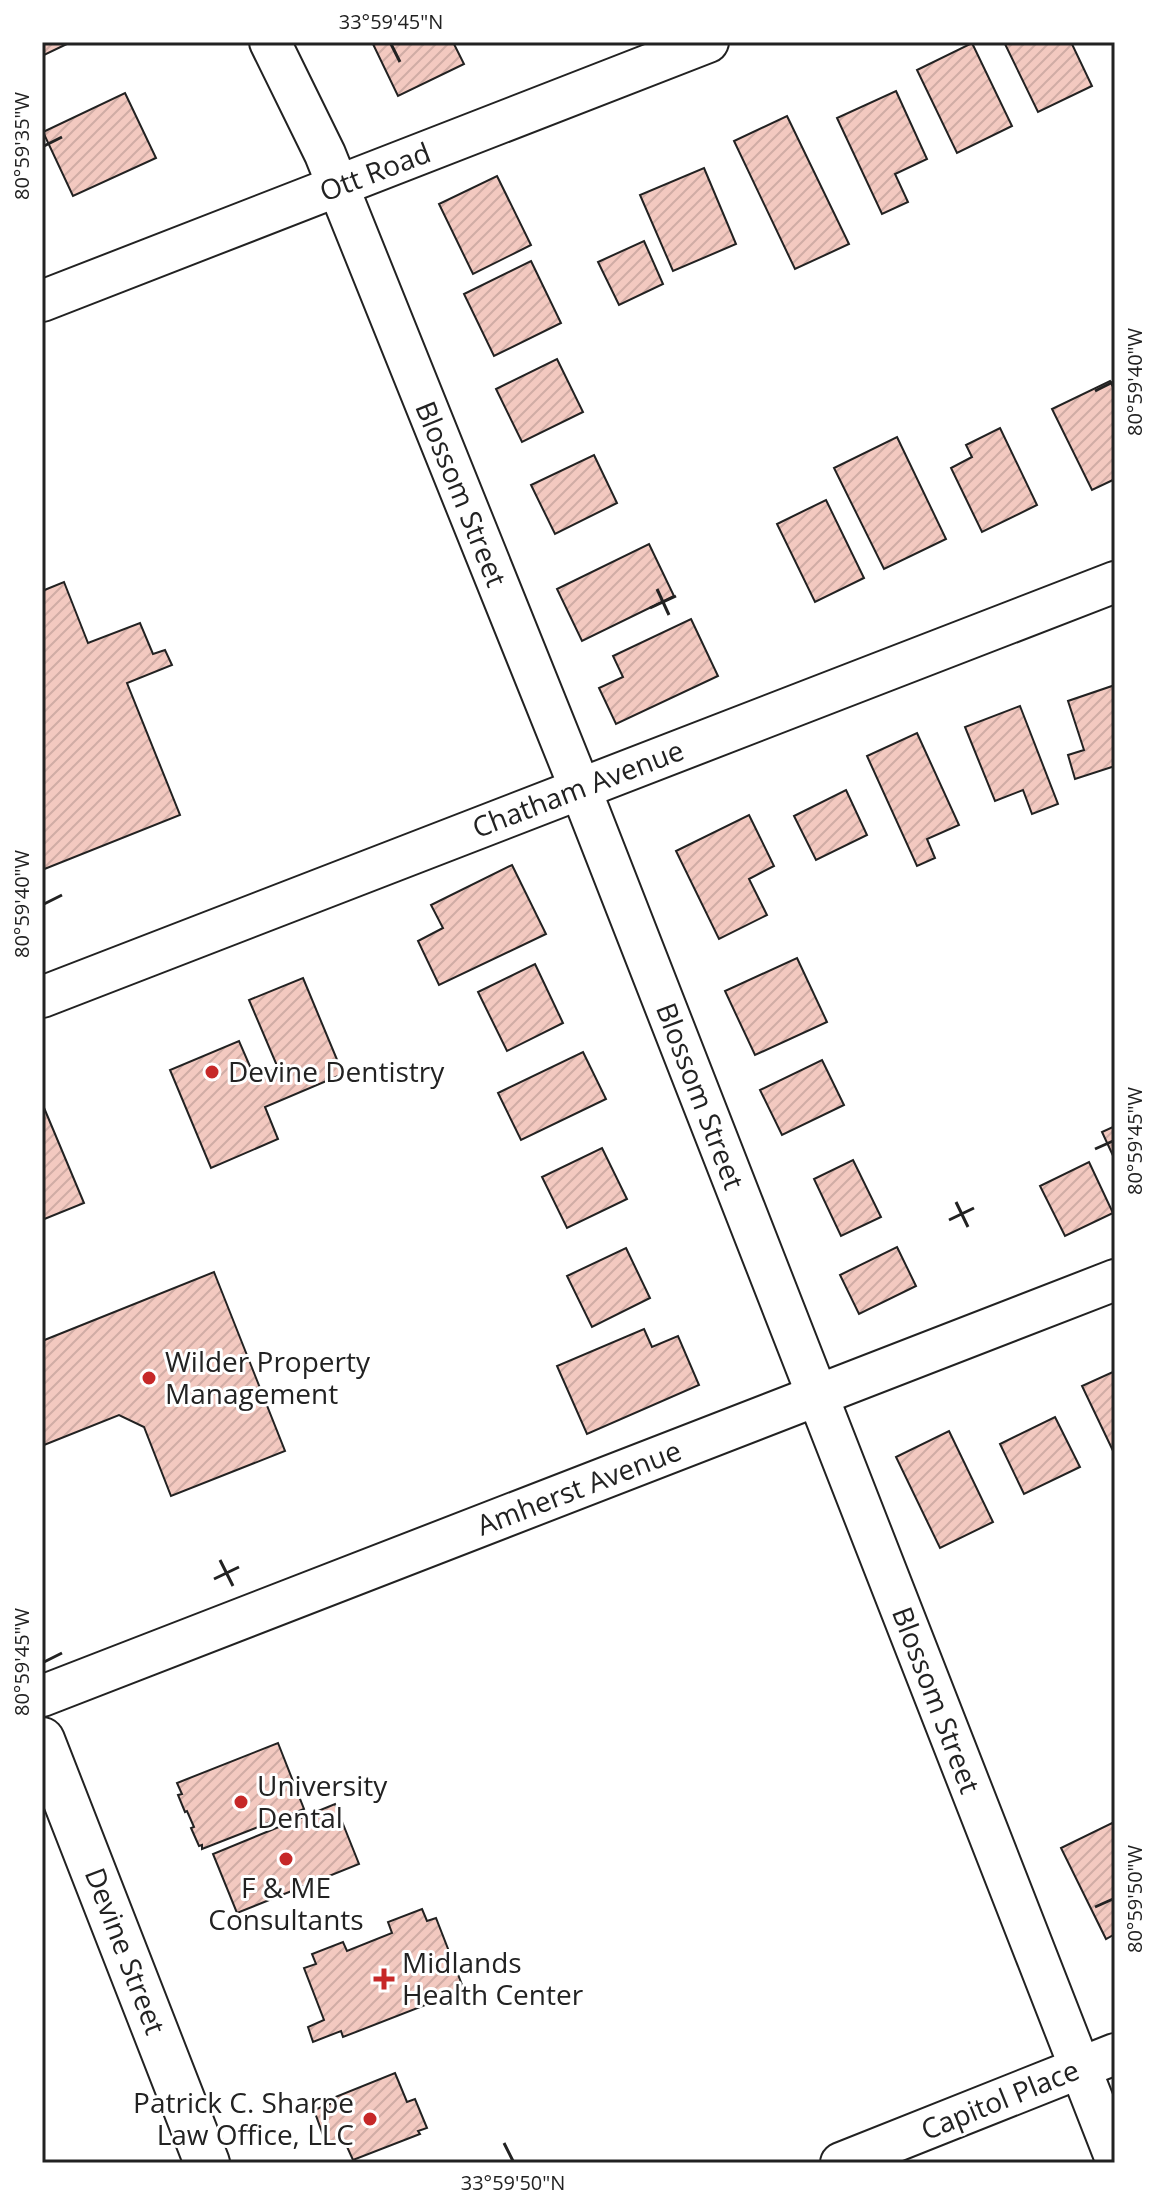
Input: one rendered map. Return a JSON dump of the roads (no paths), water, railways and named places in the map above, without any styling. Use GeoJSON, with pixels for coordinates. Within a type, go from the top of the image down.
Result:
{"type":"FeatureCollection","features":[{"type":"Feature","properties":{"kind":"main road","name":"Devine Street"},"geometry":{"type":"LineString","coordinates":[[46,1759],[207,2163]]}},
{"type":"Feature","properties":{"kind":"street","name":"Blossom Street"},"geometry":{"type":"LineString","coordinates":[[270,42],[325,154],[580,788],[818,1395],[1098,2061],[1115,2157]]}},
{"type":"Feature","properties":{"kind":"street","name":"Ott Road"},"geometry":{"type":"LineString","coordinates":[[42,301],[708,42]]}},
{"type":"Feature","properties":{"kind":"street","name":"Chatham Avenue"},"geometry":{"type":"LineString","coordinates":[[42,997],[1115,582]]}},
{"type":"Feature","properties":{"kind":"street","name":"Amherst Avenue"},"geometry":{"type":"LineString","coordinates":[[42,1696],[1115,1280]]}},
{"type":"Feature","properties":{"kind":"street","name":"Capitol Place"},"geometry":{"type":"LineString","coordinates":[[841,2163],[1098,2061]]}},
{"type":"Feature","properties":{"kind":"place","name":"Devine Dentistry"},"geometry":{"type":"Point","coordinates":[212,1072]}},
{"type":"Feature","properties":{"kind":"place","name":"Wilder Property Management"},"geometry":{"type":"Point","coordinates":[149,1378]}},
{"type":"Feature","properties":{"kind":"place","name":"University Dental"},"geometry":{"type":"Point","coordinates":[241,1802]}},
{"type":"Feature","properties":{"kind":"place","name":"F & ME Consultants"},"geometry":{"type":"Point","coordinates":[286,1859]}},
{"type":"Feature","properties":{"kind":"place","name":"Midlands Health Center"},"geometry":{"type":"Point","coordinates":[384,1979]}},
{"type":"Feature","properties":{"kind":"place","name":"Patrick C. Sharpe Law Office, LLC"},"geometry":{"type":"Point","coordinates":[370,2119]}}]}
